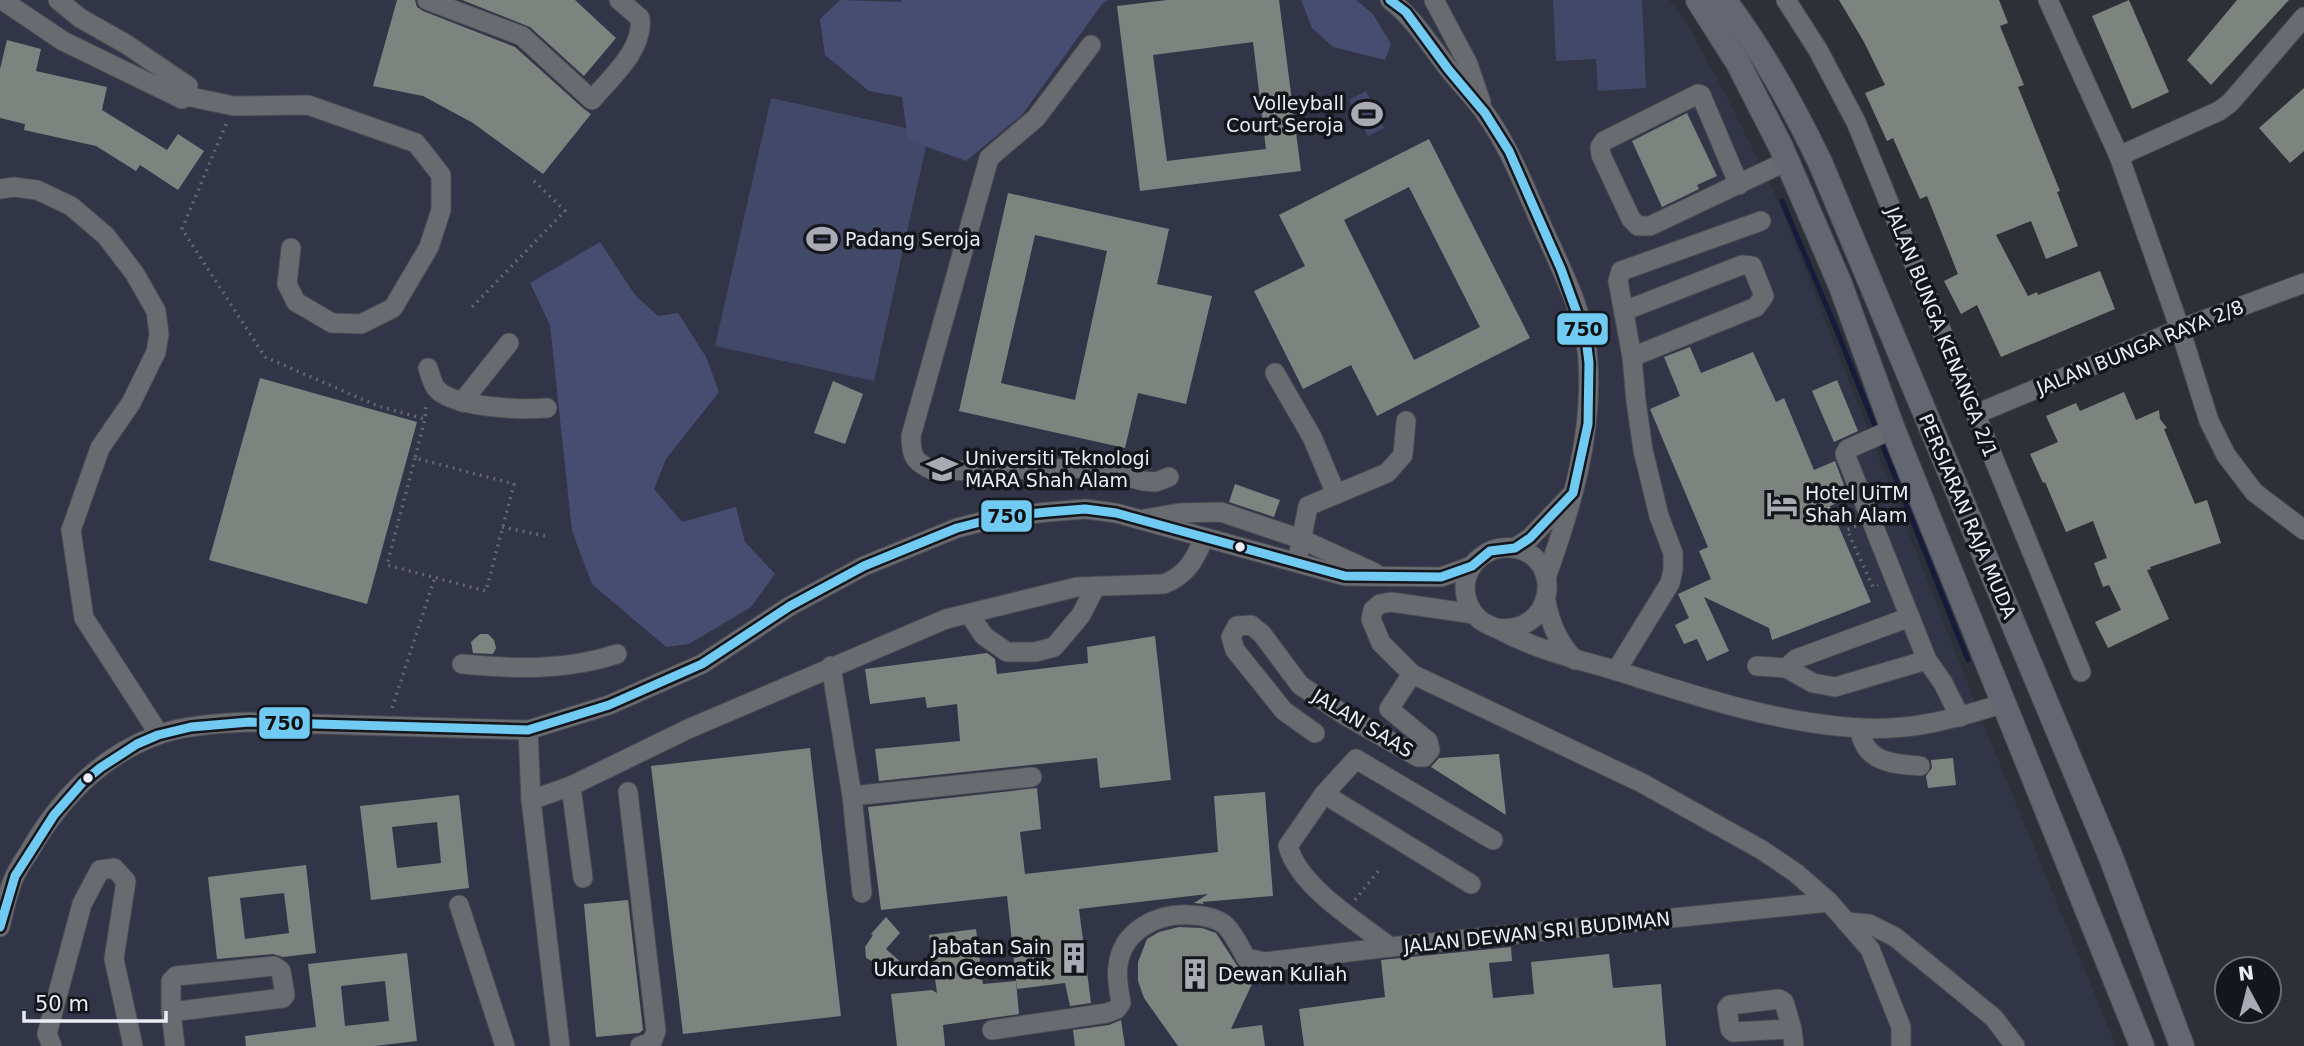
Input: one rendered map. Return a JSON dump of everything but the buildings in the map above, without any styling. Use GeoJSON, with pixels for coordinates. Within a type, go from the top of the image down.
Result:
{"type":"FeatureCollection","features":[{"type":"Feature","properties":{"kind":"main road","name":"PERSIARAN RAJA MUDA"},"geometry":{"type":"LineString","coordinates":[[1698,0],[1738,63],[1787,161],[1840,284],[1881,434],[2005,703],[2142,1046]]}},
{"type":"Feature","properties":{"kind":"main road","name":"PERSIARAN RAJA MUDA"},"geometry":{"type":"LineString","coordinates":[[1724,0],[1768,66],[1820,162],[2110,855],[2182,1046]]}},
{"type":"Feature","properties":{"kind":"main road"},"geometry":{"type":"LineString","coordinates":[[2073,871],[2086,880],[2097,883],[2102,881],[2109,872],[2110,855]]}},
{"type":"Feature","properties":{"kind":"street"},"geometry":{"type":"LineString","coordinates":[[58,0],[80,18],[126,44],[188,86],[186,96]]}},
{"type":"Feature","properties":{"kind":"street"},"geometry":{"type":"LineString","coordinates":[[427,0],[522,36],[592,100],[638,44],[642,31],[640,18],[619,0]]}},
{"type":"Feature","properties":{"kind":"street"},"geometry":{"type":"LineString","coordinates":[[1390,0],[1406,12],[1485,113],[1509,151],[1561,269],[1586,338],[1589,363],[1588,424],[1566,523],[1546,578],[1548,614],[1558,639],[1575,661]]}},
{"type":"Feature","properties":{"kind":"street"},"geometry":{"type":"LineString","coordinates":[[1434,0],[1468,64],[1485,113]]}},
{"type":"Feature","properties":{"kind":"street","name":"JALAN BUNGA KENANGA 2/1"},"geometry":{"type":"LineString","coordinates":[[1786,0],[1818,50],[1856,122],[2081,672]]}},
{"type":"Feature","properties":{"kind":"street"},"geometry":{"type":"LineString","coordinates":[[2051,1],[2119,156],[2180,329],[2209,421],[2226,455],[2255,492],[2304,530]]}},
{"type":"Feature","properties":{"kind":"street"},"geometry":{"type":"LineString","coordinates":[[3,2],[63,41],[181,99],[186,96],[233,106],[308,105],[416,143],[441,175],[441,210],[429,247],[393,308],[361,324],[332,323],[296,302],[287,284],[291,248]]}},
{"type":"Feature","properties":{"kind":"street"},"geometry":{"type":"LineString","coordinates":[[2119,156],[2219,111],[2230,103],[2304,17]]}},
{"type":"Feature","properties":{"kind":"street"},"geometry":{"type":"LineString","coordinates":[[1091,45],[1036,118],[989,158],[911,436],[911,452],[918,463],[934,471],[1096,468],[1143,481],[1156,482],[1169,477]]}},
{"type":"Feature","properties":{"kind":"street"},"geometry":{"type":"LineString","coordinates":[[1739,185],[1701,95],[1698,94],[1604,141],[1600,147],[1601,155],[1631,219],[1638,226],[1650,226],[1739,185],[1787,161]]}},
{"type":"Feature","properties":{"kind":"street"},"geometry":{"type":"LineString","coordinates":[[0,189],[14,187],[37,190],[71,206],[106,236],[135,274],[156,310],[159,334],[156,352],[131,403],[100,448],[71,530],[84,618],[159,734]]}},
{"type":"Feature","properties":{"kind":"street"},"geometry":{"type":"LineString","coordinates":[[1616,671],[1670,583],[1674,570],[1673,553],[1659,516],[1643,450],[1632,358],[1618,281],[1621,271],[1760,220]]}},
{"type":"Feature","properties":{"kind":"street"},"geometry":{"type":"LineString","coordinates":[[1624,311],[1742,265],[1752,266],[1764,296],[1756,307],[1632,358]]}},
{"type":"Feature","properties":{"kind":"street","name":"JALAN BUNGA RAYA 2/8"},"geometry":{"type":"LineString","coordinates":[[1976,414],[2180,329],[2304,283]]}},
{"type":"Feature","properties":{"kind":"street"},"geometry":{"type":"LineString","coordinates":[[462,402],[509,343]]}},
{"type":"Feature","properties":{"kind":"street"},"geometry":{"type":"LineString","coordinates":[[428,368],[436,388],[449,398],[462,402],[547,408]]}},
{"type":"Feature","properties":{"kind":"street"},"geometry":{"type":"LineString","coordinates":[[1275,373],[1312,437],[1336,494]]}},
{"type":"Feature","properties":{"kind":"street"},"geometry":{"type":"LineString","coordinates":[[1296,563],[1308,506],[1388,473],[1403,455],[1406,421]]}},
{"type":"Feature","properties":{"kind":"street"},"geometry":{"type":"LineString","coordinates":[[1881,434],[1848,449],[1845,454],[1927,660],[1943,683],[1960,717]]}},
{"type":"Feature","properties":{"kind":"street"},"geometry":{"type":"LineString","coordinates":[[0,927],[5,884],[45,826],[90,774],[127,748],[159,734],[248,722],[528,730],[609,705],[702,664],[790,606],[864,566],[957,528],[1000,517],[1085,509],[1116,513],[1345,576],[1441,577],[1472,566],[1490,551],[1514,548],[1530,538],[1573,493]]}},
{"type":"Feature","properties":{"kind":"street"},"geometry":{"type":"LineString","coordinates":[[1140,520],[1179,513],[1221,512],[1301,539],[1381,576]]}},
{"type":"Feature","properties":{"kind":"street"},"geometry":{"type":"LineString","coordinates":[[531,800],[571,786],[688,729],[946,619],[1077,587],[1164,584],[1192,566],[1204,538]]}},
{"type":"Feature","properties":{"kind":"street"},"geometry":{"type":"LineString","coordinates":[[1514,548],[1538,562],[1546,578]]}},
{"type":"Feature","properties":{"kind":"street"},"geometry":{"type":"LineString","coordinates":[[1472,566],[1465,591],[1470,607],[1480,621],[1513,638],[1575,661],[1755,712],[1802,722],[1860,728],[1906,728],[1960,717],[2005,703]]}},
{"type":"Feature","properties":{"kind":"street"},"geometry":{"type":"LineString","coordinates":[[968,614],[984,636],[1007,652],[1035,652],[1054,647],[1081,615],[1096,586]]}},
{"type":"Feature","properties":{"kind":"street"},"geometry":{"type":"LineString","coordinates":[[1495,628],[1506,630],[1526,625],[1546,601]]}},
{"type":"Feature","properties":{"kind":"street"},"geometry":{"type":"LineString","coordinates":[[1474,614],[1391,602],[1380,604],[1373,610],[1371,619],[1381,643],[1412,674],[1642,783],[1762,850],[1796,873],[1829,902],[1870,949],[1900,1027],[1901,1046]]}},
{"type":"Feature","properties":{"kind":"street"},"geometry":{"type":"LineString","coordinates":[[1786,668],[1796,659],[1910,617]]}},
{"type":"Feature","properties":{"kind":"street","name":"JALAN SAAS"},"geometry":{"type":"LineString","coordinates":[[1315,733],[1284,711],[1235,650],[1231,637],[1237,626],[1251,625],[1256,629],[1300,685],[1333,708],[1418,757],[1428,754],[1428,741],[1389,709],[1412,674]]}},
{"type":"Feature","properties":{"kind":"street"},"geometry":{"type":"LineString","coordinates":[[462,664],[541,668],[593,662],[617,654]]}},
{"type":"Feature","properties":{"kind":"street"},"geometry":{"type":"LineString","coordinates":[[1758,666],[1786,668],[1813,683],[1835,687],[1927,660]]}},
{"type":"Feature","properties":{"kind":"street"},"geometry":{"type":"LineString","coordinates":[[831,666],[852,796],[862,893]]}},
{"type":"Feature","properties":{"kind":"street"},"geometry":{"type":"LineString","coordinates":[[1860,728],[1863,742],[1881,759],[1890,763],[1920,766]]}},
{"type":"Feature","properties":{"kind":"street"},"geometry":{"type":"LineString","coordinates":[[528,730],[531,800],[560,1046]]}},
{"type":"Feature","properties":{"kind":"street"},"geometry":{"type":"LineString","coordinates":[[1471,884],[1324,794],[1356,759],[1493,840]]}},
{"type":"Feature","properties":{"kind":"street"},"geometry":{"type":"LineString","coordinates":[[852,796],[1032,777]]}},
{"type":"Feature","properties":{"kind":"street"},"geometry":{"type":"LineString","coordinates":[[571,786],[583,878]]}},
{"type":"Feature","properties":{"kind":"street"},"geometry":{"type":"LineString","coordinates":[[628,792],[656,1031],[652,1042],[640,1046]]}},
{"type":"Feature","properties":{"kind":"street","name":"JALAN DEWAN SRI BUDIMAN"},"geometry":{"type":"LineString","coordinates":[[1324,794],[1288,846],[1305,876],[1390,947],[1829,902]]}},
{"type":"Feature","properties":{"kind":"street"},"geometry":{"type":"LineString","coordinates":[[52,1046],[47,1034],[82,904],[100,870],[114,868],[126,881],[114,959],[133,1046]]}},
{"type":"Feature","properties":{"kind":"street"},"geometry":{"type":"LineString","coordinates":[[459,905],[505,1046]]}},
{"type":"Feature","properties":{"kind":"street"},"geometry":{"type":"LineString","coordinates":[[992,1030],[1107,1013],[1116,1009],[1121,1003],[1118,963],[1127,942],[1140,926],[1161,918],[1183,914],[1201,915],[1224,924],[1246,958],[1255,961],[1390,947]]}},
{"type":"Feature","properties":{"kind":"street"},"geometry":{"type":"LineString","coordinates":[[1846,922],[1880,928],[1909,948],[1994,1018],[2015,1046]]}},
{"type":"Feature","properties":{"kind":"street"},"geometry":{"type":"LineString","coordinates":[[1870,949],[1909,948]]}},
{"type":"Feature","properties":{"kind":"street"},"geometry":{"type":"LineString","coordinates":[[172,1012],[280,1000],[285,995],[281,971],[274,966],[176,976],[171,981],[172,1012],[175,1046]]}},
{"type":"Feature","properties":{"kind":"path"},"geometry":{"type":"LineString","coordinates":[[233,106],[182,229],[265,357],[378,406],[425,419]]}},
{"type":"Feature","properties":{"kind":"path"},"geometry":{"type":"LineString","coordinates":[[472,307],[565,211],[531,178]]}},
{"type":"Feature","properties":{"kind":"path"},"geometry":{"type":"LineString","coordinates":[[415,458],[514,484],[486,591],[387,565],[425,419],[428,368]]}},
{"type":"Feature","properties":{"kind":"path"},"geometry":{"type":"LineString","coordinates":[[502,527],[545,536]]}},
{"type":"Feature","properties":{"kind":"path"},"geometry":{"type":"LineString","coordinates":[[1847,530],[1872,587]]}},
{"type":"Feature","properties":{"kind":"path"},"geometry":{"type":"LineString","coordinates":[[386,727],[435,577]]}},
{"type":"Feature","properties":{"kind":"path"},"geometry":{"type":"LineString","coordinates":[[1345,912],[1380,869]]}},
{"type":"Feature","properties":{"kind":"shaded area","name":"Universiti Teknologi MARA Shah Alam"},"geometry":{"type":"Polygon","coordinates":[[[0,0],[1669,0],[1684,18],[1729,101],[1780,205],[1987,733],[2116,1046],[0,1046],[0,0]]]}},
{"type":"Feature","properties":{"kind":"shaded area"},"geometry":{"type":"Polygon","coordinates":[[[840,0],[1108,0],[1102,4],[1022,115],[966,161],[908,140],[902,97],[869,91],[825,55],[820,19],[840,0]]]}},
{"type":"Feature","properties":{"kind":"shaded area"},"geometry":{"type":"Polygon","coordinates":[[[1301,0],[1356,0],[1373,14],[1391,44],[1385,60],[1333,47],[1312,28],[1301,0]]]}},
{"type":"Feature","properties":{"kind":"shaded area"},"geometry":{"type":"Polygon","coordinates":[[[1553,0],[1642,0],[1646,88],[1598,91],[1596,59],[1556,61],[1553,0]]]}},
{"type":"Feature","properties":{"kind":"shaded area","name":"Volleyball Court Seroja"},"geometry":{"type":"Polygon","coordinates":[[[1366,91],[1384,128],[1368,136],[1349,100],[1366,91]]]}},
{"type":"Feature","properties":{"kind":"shaded area","name":"Padang Seroja"},"geometry":{"type":"Polygon","coordinates":[[[771,98],[929,133],[874,381],[715,346],[771,98]]]}},
{"type":"Feature","properties":{"kind":"shaded area"},"geometry":{"type":"Polygon","coordinates":[[[600,242],[635,295],[658,316],[678,313],[706,357],[719,392],[666,459],[654,489],[682,522],[736,507],[745,542],[775,574],[751,607],[689,644],[666,647],[592,584],[572,531],[550,325],[530,283],[600,242]]]}},
{"type":"Feature","properties":{"kind":"waterway"},"geometry":{"type":"LineString","coordinates":[[1782,201],[1835,326],[1968,660]]}},
{"type":"Feature","properties":{"kind":"transit line","name":"750"},"geometry":{"type":"LineString","coordinates":[[0,927],[15,876],[54,815],[83,782],[100,768],[137,744],[158,735],[191,727],[249,722],[528,730],[609,705],[702,664],[790,606],[864,566],[957,528],[1000,517],[1085,509],[1116,513],[1345,576],[1441,577],[1472,566],[1490,551],[1515,548],[1530,538],[1573,493],[1588,424],[1589,363],[1586,338],[1561,269],[1509,151],[1485,113],[1406,12],[1390,0]]}},
{"type":"Feature","properties":{"kind":"place","name":"Volleyball Court Seroja"},"geometry":{"type":"Point","coordinates":[1367,114]}},
{"type":"Feature","properties":{"kind":"place","name":"Padang Seroja"},"geometry":{"type":"Point","coordinates":[822,239]}},
{"type":"Feature","properties":{"kind":"place","name":"Universiti Teknologi MARA Shah Alam"},"geometry":{"type":"Point","coordinates":[942,469]}},
{"type":"Feature","properties":{"kind":"place","name":"Hotel UiTM Shah Alam"},"geometry":{"type":"Point","coordinates":[1782,504]}},
{"type":"Feature","properties":{"kind":"place","name":"Jabatan Sain Ukurdan Geomatik"},"geometry":{"type":"Point","coordinates":[1074,958]}},
{"type":"Feature","properties":{"kind":"place","name":"Dewan Kuliah"},"geometry":{"type":"Point","coordinates":[1195,974]}}]}
